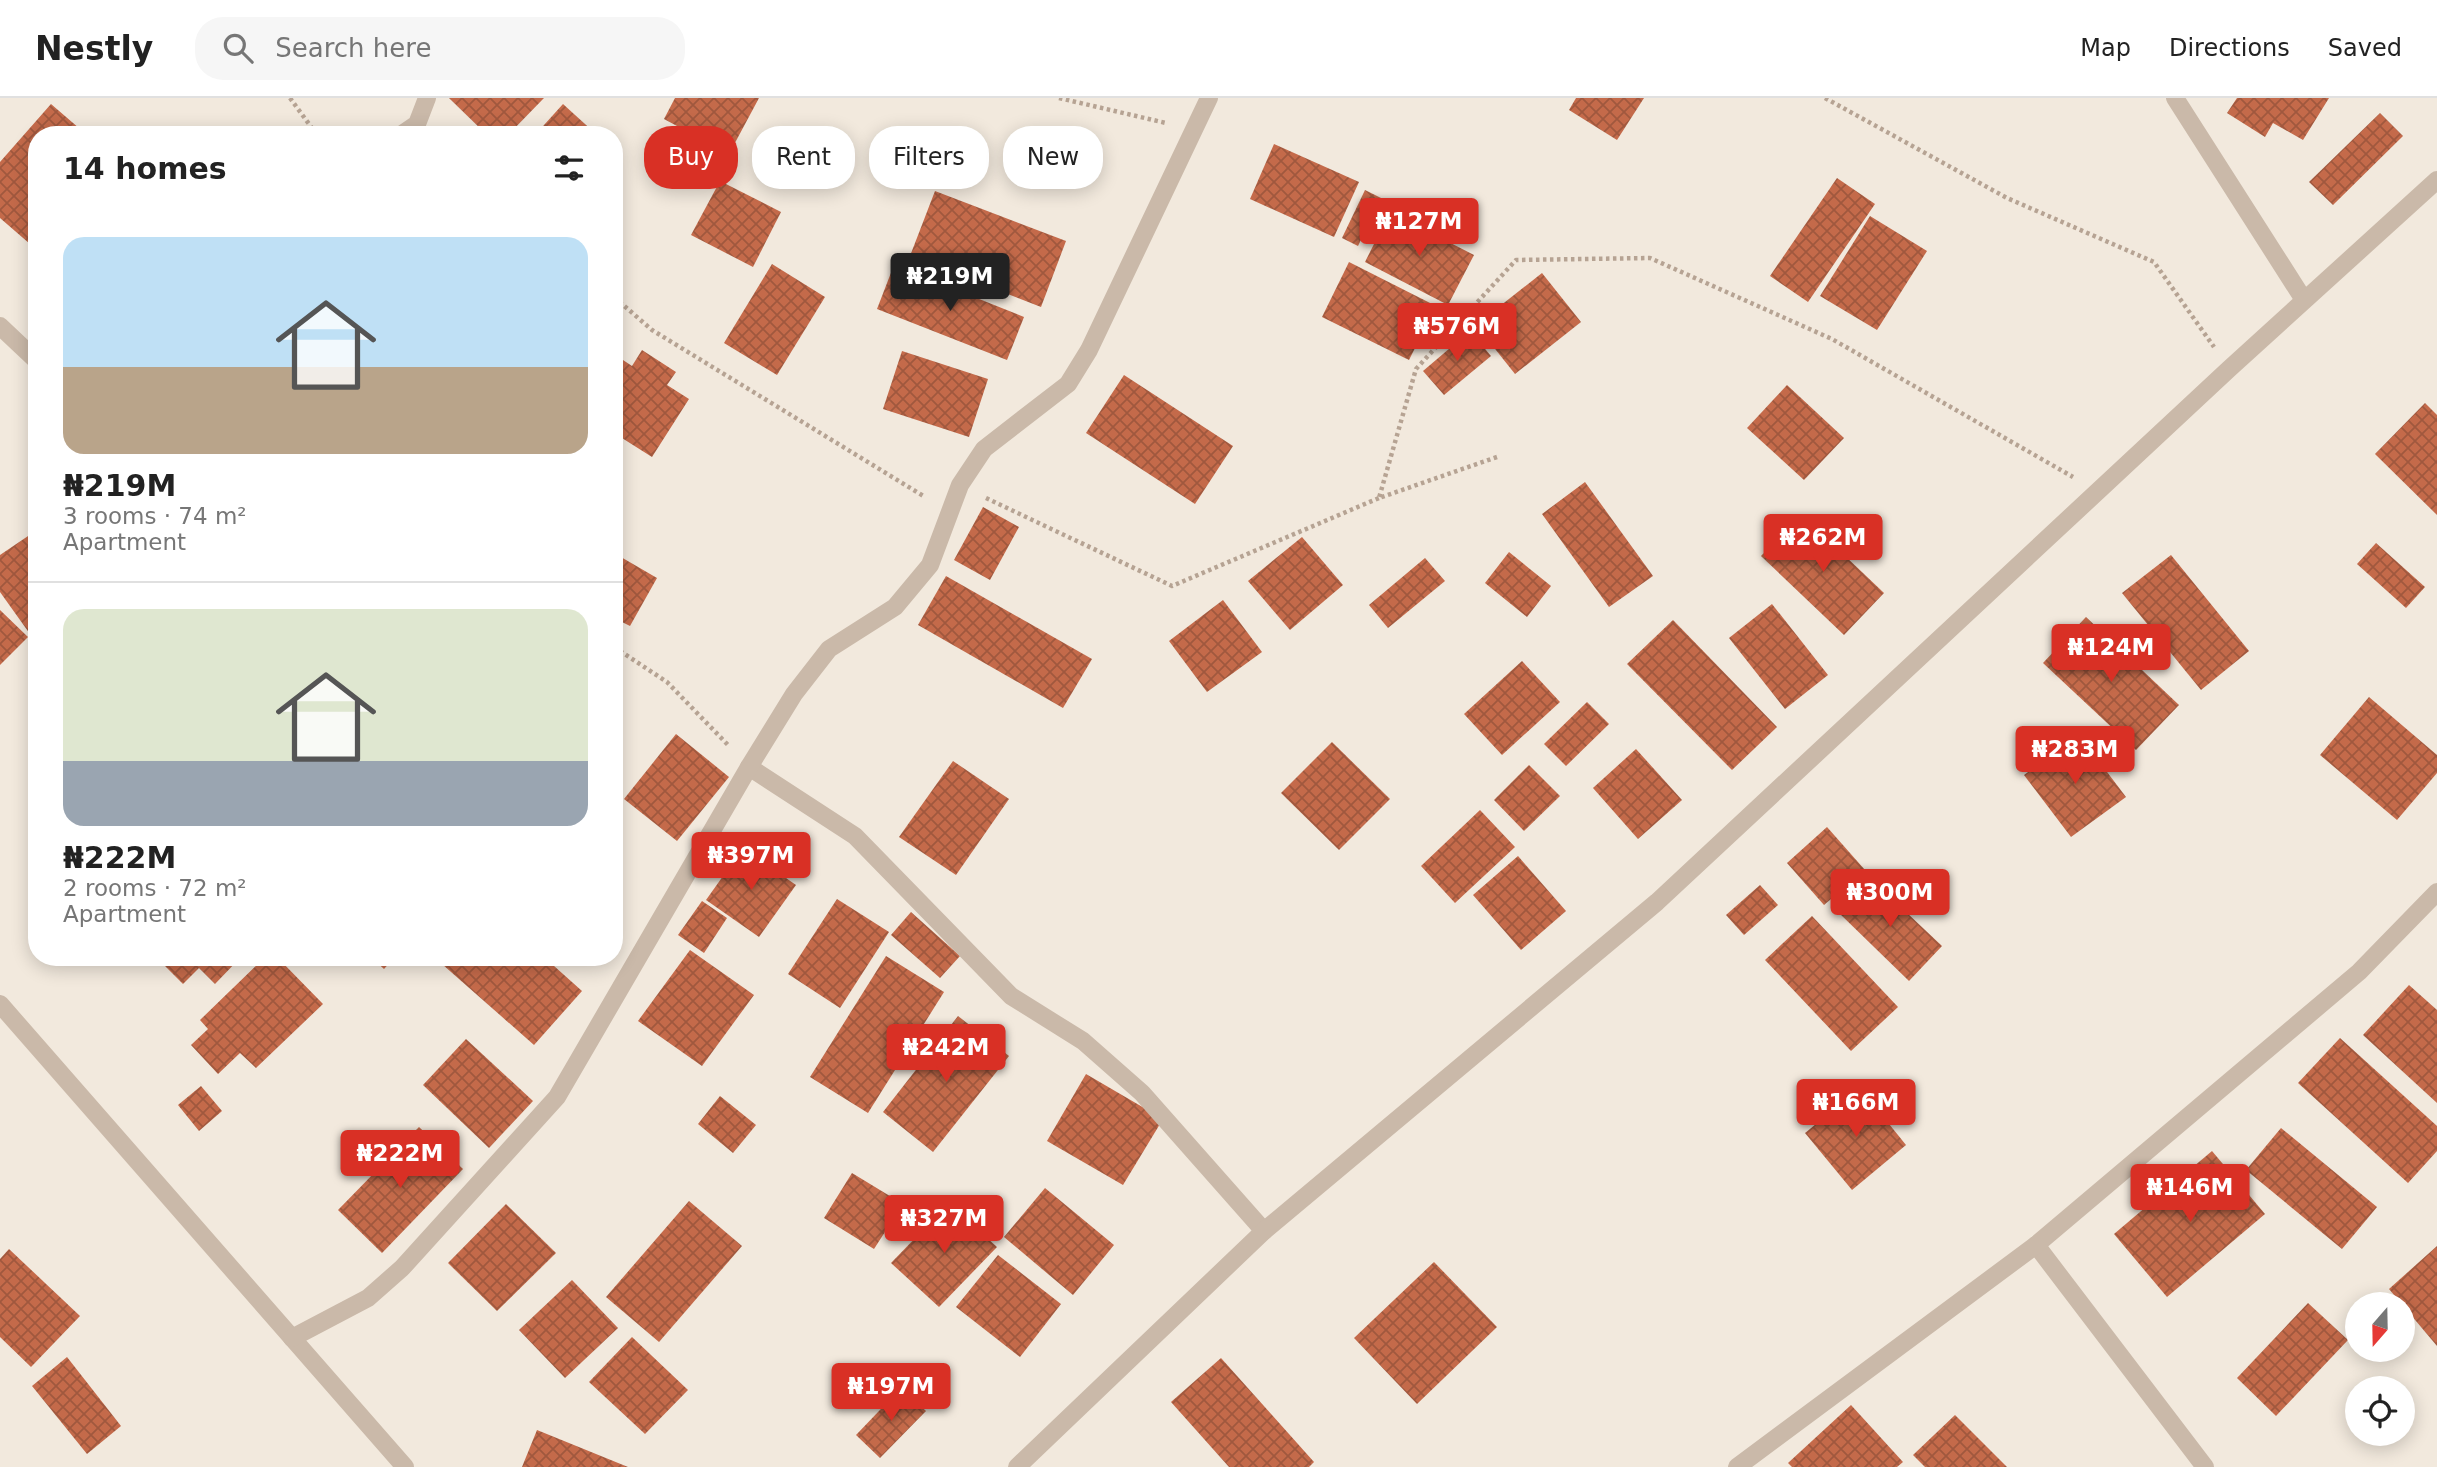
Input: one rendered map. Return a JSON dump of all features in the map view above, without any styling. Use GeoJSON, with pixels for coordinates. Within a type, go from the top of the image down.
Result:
{"type":"FeatureCollection","features":[{"type":"Feature","properties":{"kind":"street"},"geometry":{"type":"LineString","coordinates":[[414,126],[427,98]]}},
{"type":"Feature","properties":{"kind":"street"},"geometry":{"type":"LineString","coordinates":[[292,1338],[368,1298],[402,1268],[557,1097],[794,694],[829,649],[895,607],[930,565],[960,485],[984,449],[1068,384],[1089,350],[1209,98]]}},
{"type":"Feature","properties":{"kind":"street"},"geometry":{"type":"LineString","coordinates":[[2175,98],[2304,300]]}},
{"type":"Feature","properties":{"kind":"street"},"geometry":{"type":"LineString","coordinates":[[1017,1467],[1264,1230],[1657,902],[2229,369],[2437,180]]}},
{"type":"Feature","properties":{"kind":"street"},"geometry":{"type":"LineString","coordinates":[[0,326],[28,352]]}},
{"type":"Feature","properties":{"kind":"street"},"geometry":{"type":"LineString","coordinates":[[749,767],[855,836],[1011,996],[1083,1041],[1142,1093],[1264,1230]]}},
{"type":"Feature","properties":{"kind":"street"},"geometry":{"type":"LineString","coordinates":[[1737,1467],[2036,1245],[2359,972],[2437,892]]}},
{"type":"Feature","properties":{"kind":"street"},"geometry":{"type":"LineString","coordinates":[[0,1004],[405,1467]]}},
{"type":"Feature","properties":{"kind":"street"},"geometry":{"type":"LineString","coordinates":[[2036,1245],[2205,1467]]}},
{"type":"Feature","properties":{"kind":"path"},"geometry":{"type":"LineString","coordinates":[[290,98],[310,126]]}},
{"type":"Feature","properties":{"kind":"path"},"geometry":{"type":"LineString","coordinates":[[1059,98],[1194,129]]}},
{"type":"Feature","properties":{"kind":"path"},"geometry":{"type":"LineString","coordinates":[[1825,98],[2007,198],[2154,262],[2229,369]]}},
{"type":"Feature","properties":{"kind":"path"},"geometry":{"type":"LineString","coordinates":[[1379,498],[1416,369],[1517,260],[1650,258],[1832,339],[2098,492]]}},
{"type":"Feature","properties":{"kind":"path"},"geometry":{"type":"LineString","coordinates":[[623,306],[652,330],[949,512]]}},
{"type":"Feature","properties":{"kind":"path"},"geometry":{"type":"LineString","coordinates":[[960,485],[1172,586],[1379,498],[1497,457]]}},
{"type":"Feature","properties":{"kind":"path"},"geometry":{"type":"LineString","coordinates":[[623,653],[667,682],[749,767]]}},
{"type":"Feature","properties":{"kind":"building"},"geometry":{"type":"Polygon","coordinates":[[[449,98],[544,98],[517,126],[478,126],[449,98]]]}},
{"type":"Feature","properties":{"kind":"building"},"geometry":{"type":"Polygon","coordinates":[[[675,98],[759,98],[738,137],[738,126],[677,126],[664,119],[675,98]]]}},
{"type":"Feature","properties":{"kind":"building"},"geometry":{"type":"Polygon","coordinates":[[[1576,98],[1644,98],[1617,140],[1569,110],[1576,98]]]}},
{"type":"Feature","properties":{"kind":"building"},"geometry":{"type":"Polygon","coordinates":[[[2237,98],[2329,98],[2303,140],[2273,123],[2265,137],[2227,113],[2237,98]]]}},
{"type":"Feature","properties":{"kind":"building"},"geometry":{"type":"Polygon","coordinates":[[[51,104],[77,126],[32,126],[51,104]]]}},
{"type":"Feature","properties":{"kind":"building"},"geometry":{"type":"Polygon","coordinates":[[[563,104],[587,126],[543,126],[563,104]]]}},
{"type":"Feature","properties":{"kind":"building"},"geometry":{"type":"Polygon","coordinates":[[[2380,113],[2403,136],[2333,205],[2309,182],[2380,113]]]}},
{"type":"Feature","properties":{"kind":"building"},"geometry":{"type":"Polygon","coordinates":[[[28,130],[28,242],[0,218],[0,162],[28,130]]]}},
{"type":"Feature","properties":{"kind":"building"},"geometry":{"type":"Polygon","coordinates":[[[1274,144],[1359,182],[1334,237],[1250,199],[1274,144]]]}},
{"type":"Feature","properties":{"kind":"building"},"geometry":{"type":"Polygon","coordinates":[[[1837,178],[1875,204],[1808,302],[1770,276],[1837,178]]]}},
{"type":"Feature","properties":{"kind":"building"},"geometry":{"type":"Polygon","coordinates":[[[716,189],[736,189],[781,212],[753,267],[691,235],[716,189]]]}},
{"type":"Feature","properties":{"kind":"building"},"geometry":{"type":"Polygon","coordinates":[[[1365,190],[1381,198],[1358,246],[1342,238],[1365,190]]]}},
{"type":"Feature","properties":{"kind":"building"},"geometry":{"type":"Polygon","coordinates":[[[935,191],[1066,241],[1041,307],[910,256],[935,191]]]}},
{"type":"Feature","properties":{"kind":"building"},"geometry":{"type":"Polygon","coordinates":[[[1390,212],[1474,255],[1448,305],[1365,262],[1390,212]]]}},
{"type":"Feature","properties":{"kind":"building"},"geometry":{"type":"Polygon","coordinates":[[[1870,216],[1927,251],[1877,330],[1820,296],[1870,216]]]}},
{"type":"Feature","properties":{"kind":"building"},"geometry":{"type":"Polygon","coordinates":[[[1349,262],[1436,306],[1409,360],[1322,317],[1349,262]]]}},
{"type":"Feature","properties":{"kind":"building"},"geometry":{"type":"Polygon","coordinates":[[[772,264],[825,297],[777,375],[724,343],[772,264]]]}},
{"type":"Feature","properties":{"kind":"building"},"geometry":{"type":"Polygon","coordinates":[[[894,265],[1024,317],[1007,360],[877,309],[894,265]]]}},
{"type":"Feature","properties":{"kind":"building"},"geometry":{"type":"Polygon","coordinates":[[[1542,273],[1581,322],[1515,374],[1476,325],[1542,273]]]}},
{"type":"Feature","properties":{"kind":"building"},"geometry":{"type":"Polygon","coordinates":[[[1470,331],[1491,356],[1444,395],[1423,371],[1470,331]]]}},
{"type":"Feature","properties":{"kind":"building"},"geometry":{"type":"Polygon","coordinates":[[[642,350],[676,372],[667,385],[689,399],[652,457],[623,439],[623,360],[632,366],[642,350]]]}},
{"type":"Feature","properties":{"kind":"building"},"geometry":{"type":"Polygon","coordinates":[[[902,351],[988,379],[969,437],[883,409],[902,351]]]}},
{"type":"Feature","properties":{"kind":"building"},"geometry":{"type":"Polygon","coordinates":[[[1124,375],[1233,446],[1195,504],[1086,433],[1124,375]]]}},
{"type":"Feature","properties":{"kind":"building"},"geometry":{"type":"Polygon","coordinates":[[[1787,385],[1844,438],[1804,480],[1747,428],[1787,385]]]}},
{"type":"Feature","properties":{"kind":"building"},"geometry":{"type":"Polygon","coordinates":[[[2425,403],[2437,415],[2437,515],[2375,454],[2425,403]]]}},
{"type":"Feature","properties":{"kind":"building"},"geometry":{"type":"Polygon","coordinates":[[[1585,482],[1653,576],[1609,607],[1542,514],[1585,482]]]}},
{"type":"Feature","properties":{"kind":"building"},"geometry":{"type":"Polygon","coordinates":[[[983,507],[1019,527],[990,580],[954,560],[983,507]]]}},
{"type":"Feature","properties":{"kind":"building"},"geometry":{"type":"Polygon","coordinates":[[[1801,514],[1884,593],[1844,635],[1761,556],[1801,514]]]}},
{"type":"Feature","properties":{"kind":"building"},"geometry":{"type":"Polygon","coordinates":[[[28,536],[28,631],[0,592],[0,555],[28,536]]]}},
{"type":"Feature","properties":{"kind":"building"},"geometry":{"type":"Polygon","coordinates":[[[1302,537],[1343,585],[1290,630],[1248,581],[1302,537]]]}},
{"type":"Feature","properties":{"kind":"building"},"geometry":{"type":"Polygon","coordinates":[[[2376,543],[2425,587],[2406,608],[2357,564],[2376,543]]]}},
{"type":"Feature","properties":{"kind":"building"},"geometry":{"type":"Polygon","coordinates":[[[1509,552],[1551,586],[1527,617],[1485,583],[1509,552]]]}},
{"type":"Feature","properties":{"kind":"building"},"geometry":{"type":"Polygon","coordinates":[[[2171,555],[2249,651],[2201,690],[2122,593],[2171,555]]]}},
{"type":"Feature","properties":{"kind":"building"},"geometry":{"type":"Polygon","coordinates":[[[623,558],[657,578],[630,626],[623,622],[623,558]]]}},
{"type":"Feature","properties":{"kind":"building"},"geometry":{"type":"Polygon","coordinates":[[[1425,558],[1445,581],[1388,628],[1369,605],[1425,558]]]}},
{"type":"Feature","properties":{"kind":"building"},"geometry":{"type":"Polygon","coordinates":[[[946,576],[1092,659],[1063,708],[918,625],[946,576]]]}},
{"type":"Feature","properties":{"kind":"building"},"geometry":{"type":"Polygon","coordinates":[[[1223,600],[1262,652],[1207,692],[1169,641],[1223,600]]]}},
{"type":"Feature","properties":{"kind":"building"},"geometry":{"type":"Polygon","coordinates":[[[1772,604],[1828,675],[1785,709],[1729,638],[1772,604]]]}},
{"type":"Feature","properties":{"kind":"building"},"geometry":{"type":"Polygon","coordinates":[[[0,610],[28,637],[0,665],[0,610]]]}},
{"type":"Feature","properties":{"kind":"building"},"geometry":{"type":"Polygon","coordinates":[[[2086,617],[2179,705],[2136,750],[2043,663],[2086,617]]]}},
{"type":"Feature","properties":{"kind":"building"},"geometry":{"type":"Polygon","coordinates":[[[1673,620],[1777,727],[1732,770],[1627,664],[1673,620]]]}},
{"type":"Feature","properties":{"kind":"building"},"geometry":{"type":"Polygon","coordinates":[[[1522,661],[1560,702],[1502,755],[1464,714],[1522,661]]]}},
{"type":"Feature","properties":{"kind":"building"},"geometry":{"type":"Polygon","coordinates":[[[2369,697],[2437,755],[2437,773],[2397,820],[2320,755],[2369,697]]]}},
{"type":"Feature","properties":{"kind":"building"},"geometry":{"type":"Polygon","coordinates":[[[1587,702],[1609,724],[1566,766],[1544,744],[1587,702]]]}},
{"type":"Feature","properties":{"kind":"building"},"geometry":{"type":"Polygon","coordinates":[[[676,734],[729,777],[677,841],[624,799],[676,734]]]}},
{"type":"Feature","properties":{"kind":"building"},"geometry":{"type":"Polygon","coordinates":[[[2079,735],[2126,797],[2071,837],[2024,775],[2079,735]]]}},
{"type":"Feature","properties":{"kind":"building"},"geometry":{"type":"Polygon","coordinates":[[[1332,742],[1390,799],[1339,850],[1281,793],[1332,742]]]}},
{"type":"Feature","properties":{"kind":"building"},"geometry":{"type":"Polygon","coordinates":[[[1636,749],[1682,800],[1638,839],[1593,788],[1636,749]]]}},
{"type":"Feature","properties":{"kind":"building"},"geometry":{"type":"Polygon","coordinates":[[[953,761],[1009,799],[956,875],[899,837],[953,761]]]}},
{"type":"Feature","properties":{"kind":"building"},"geometry":{"type":"Polygon","coordinates":[[[1529,765],[1560,796],[1524,831],[1494,800],[1529,765]]]}},
{"type":"Feature","properties":{"kind":"building"},"geometry":{"type":"Polygon","coordinates":[[[1480,810],[1515,847],[1455,903],[1421,866],[1480,810]]]}},
{"type":"Feature","properties":{"kind":"building"},"geometry":{"type":"Polygon","coordinates":[[[1827,827],[1865,870],[1824,905],[1787,863],[1827,827]]]}},
{"type":"Feature","properties":{"kind":"building"},"geometry":{"type":"Polygon","coordinates":[[[743,848],[796,885],[759,937],[706,900],[743,848]]]}},
{"type":"Feature","properties":{"kind":"building"},"geometry":{"type":"Polygon","coordinates":[[[1518,856],[1566,911],[1521,950],[1473,895],[1518,856]]]}},
{"type":"Feature","properties":{"kind":"building"},"geometry":{"type":"Polygon","coordinates":[[[1870,878],[1942,946],[1909,981],[1838,912],[1870,878]]]}},
{"type":"Feature","properties":{"kind":"building"},"geometry":{"type":"Polygon","coordinates":[[[1760,885],[1778,905],[1744,935],[1726,915],[1760,885]]]}},
{"type":"Feature","properties":{"kind":"building"},"geometry":{"type":"Polygon","coordinates":[[[837,899],[889,932],[840,1008],[788,974],[837,899]]]}},
{"type":"Feature","properties":{"kind":"building"},"geometry":{"type":"Polygon","coordinates":[[[702,901],[727,918],[704,953],[678,935],[702,901]]]}},
{"type":"Feature","properties":{"kind":"building"},"geometry":{"type":"Polygon","coordinates":[[[911,912],[960,956],[940,978],[891,935],[911,912]]]}},
{"type":"Feature","properties":{"kind":"building"},"geometry":{"type":"Polygon","coordinates":[[[1812,916],[1898,1007],[1851,1051],[1765,960],[1812,916]]]}},
{"type":"Feature","properties":{"kind":"building"},"geometry":{"type":"Polygon","coordinates":[[[690,950],[754,995],[702,1066],[638,1021],[690,950]]]}},
{"type":"Feature","properties":{"kind":"building"},"geometry":{"type":"Polygon","coordinates":[[[886,956],[944,992],[868,1113],[810,1077],[886,956]]]}},
{"type":"Feature","properties":{"kind":"building"},"geometry":{"type":"Polygon","coordinates":[[[165,966],[232,966],[215,984],[199,968],[183,984],[165,966]]]}},
{"type":"Feature","properties":{"kind":"building"},"geometry":{"type":"Polygon","coordinates":[[[256,966],[286,966],[323,1004],[256,1068],[240,1053],[218,1074],[191,1045],[208,1029],[200,1020],[256,966]]]}},
{"type":"Feature","properties":{"kind":"building"},"geometry":{"type":"Polygon","coordinates":[[[444,966],[554,966],[582,991],[534,1045],[444,966]]]}},
{"type":"Feature","properties":{"kind":"building"},"geometry":{"type":"Polygon","coordinates":[[[2409,985],[2437,1010],[2437,1103],[2363,1035],[2409,985]]]}},
{"type":"Feature","properties":{"kind":"building"},"geometry":{"type":"Polygon","coordinates":[[[958,1016],[1009,1056],[933,1152],[883,1112],[958,1016]]]}},
{"type":"Feature","properties":{"kind":"building"},"geometry":{"type":"Polygon","coordinates":[[[2340,1038],[2437,1126],[2437,1151],[2408,1183],[2298,1083],[2340,1038]]]}},
{"type":"Feature","properties":{"kind":"building"},"geometry":{"type":"Polygon","coordinates":[[[466,1039],[533,1101],[489,1148],[423,1085],[466,1039]]]}},
{"type":"Feature","properties":{"kind":"building"},"geometry":{"type":"Polygon","coordinates":[[[1086,1074],[1163,1119],[1123,1185],[1047,1141],[1086,1074]]]}},
{"type":"Feature","properties":{"kind":"building"},"geometry":{"type":"Polygon","coordinates":[[[201,1086],[222,1111],[199,1131],[178,1105],[201,1086]]]}},
{"type":"Feature","properties":{"kind":"building"},"geometry":{"type":"Polygon","coordinates":[[[1860,1088],[1906,1145],[1852,1190],[1805,1133],[1860,1088]]]}},
{"type":"Feature","properties":{"kind":"building"},"geometry":{"type":"Polygon","coordinates":[[[720,1096],[756,1125],[733,1153],[698,1124],[720,1096]]]}},
{"type":"Feature","properties":{"kind":"building"},"geometry":{"type":"Polygon","coordinates":[[[419,1127],[463,1169],[382,1253],[338,1210],[419,1127]]]}},
{"type":"Feature","properties":{"kind":"building"},"geometry":{"type":"Polygon","coordinates":[[[2281,1128],[2377,1207],[2342,1249],[2246,1170],[2281,1128]]]}},
{"type":"Feature","properties":{"kind":"building"},"geometry":{"type":"Polygon","coordinates":[[[2212,1151],[2265,1214],[2167,1297],[2114,1234],[2212,1151]]]}},
{"type":"Feature","properties":{"kind":"building"},"geometry":{"type":"Polygon","coordinates":[[[852,1173],[903,1204],[874,1249],[824,1218],[852,1173]]]}},
{"type":"Feature","properties":{"kind":"building"},"geometry":{"type":"Polygon","coordinates":[[[1045,1188],[1114,1245],[1073,1295],[1004,1237],[1045,1188]]]}},
{"type":"Feature","properties":{"kind":"building"},"geometry":{"type":"Polygon","coordinates":[[[689,1201],[742,1246],[659,1342],[606,1297],[689,1201]]]}},
{"type":"Feature","properties":{"kind":"building"},"geometry":{"type":"Polygon","coordinates":[[[949,1203],[997,1247],[939,1307],[891,1263],[949,1203]]]}},
{"type":"Feature","properties":{"kind":"building"},"geometry":{"type":"Polygon","coordinates":[[[506,1204],[556,1253],[497,1311],[448,1263],[506,1204]]]}},
{"type":"Feature","properties":{"kind":"building"},"geometry":{"type":"Polygon","coordinates":[[[2437,1246],[2437,1346],[2415,1320],[2415,1292],[2392,1292],[2389,1289],[2437,1246]]]}},
{"type":"Feature","properties":{"kind":"building"},"geometry":{"type":"Polygon","coordinates":[[[9,1249],[80,1316],[31,1367],[0,1337],[0,1259],[9,1249]]]}},
{"type":"Feature","properties":{"kind":"building"},"geometry":{"type":"Polygon","coordinates":[[[998,1255],[1061,1304],[1020,1357],[956,1307],[998,1255]]]}},
{"type":"Feature","properties":{"kind":"building"},"geometry":{"type":"Polygon","coordinates":[[[1434,1262],[1497,1327],[1417,1404],[1354,1338],[1434,1262]]]}},
{"type":"Feature","properties":{"kind":"building"},"geometry":{"type":"Polygon","coordinates":[[[572,1280],[618,1328],[565,1378],[519,1330],[572,1280]]]}},
{"type":"Feature","properties":{"kind":"building"},"geometry":{"type":"Polygon","coordinates":[[[2308,1303],[2345,1337],[2345,1343],[2276,1416],[2237,1378],[2308,1303]]]}},
{"type":"Feature","properties":{"kind":"building"},"geometry":{"type":"Polygon","coordinates":[[[632,1337],[688,1390],[645,1434],[589,1382],[632,1337]]]}},
{"type":"Feature","properties":{"kind":"building"},"geometry":{"type":"Polygon","coordinates":[[[67,1357],[121,1426],[87,1454],[32,1386],[67,1357]]]}},
{"type":"Feature","properties":{"kind":"building"},"geometry":{"type":"Polygon","coordinates":[[[1221,1358],[1314,1462],[1309,1467],[1229,1467],[1171,1402],[1221,1358]]]}},
{"type":"Feature","properties":{"kind":"building"},"geometry":{"type":"Polygon","coordinates":[[[901,1388],[926,1411],[880,1458],[856,1435],[901,1388]]]}},
{"type":"Feature","properties":{"kind":"building"},"geometry":{"type":"Polygon","coordinates":[[[1851,1405],[1903,1462],[1897,1467],[1792,1467],[1788,1463],[1851,1405]]]}},
{"type":"Feature","properties":{"kind":"building"},"geometry":{"type":"Polygon","coordinates":[[[1955,1415],[2007,1467],[1925,1467],[1913,1455],[1955,1415]]]}},
{"type":"Feature","properties":{"kind":"building"},"geometry":{"type":"Polygon","coordinates":[[[537,1430],[628,1467],[522,1467],[537,1430]]]}}]}
